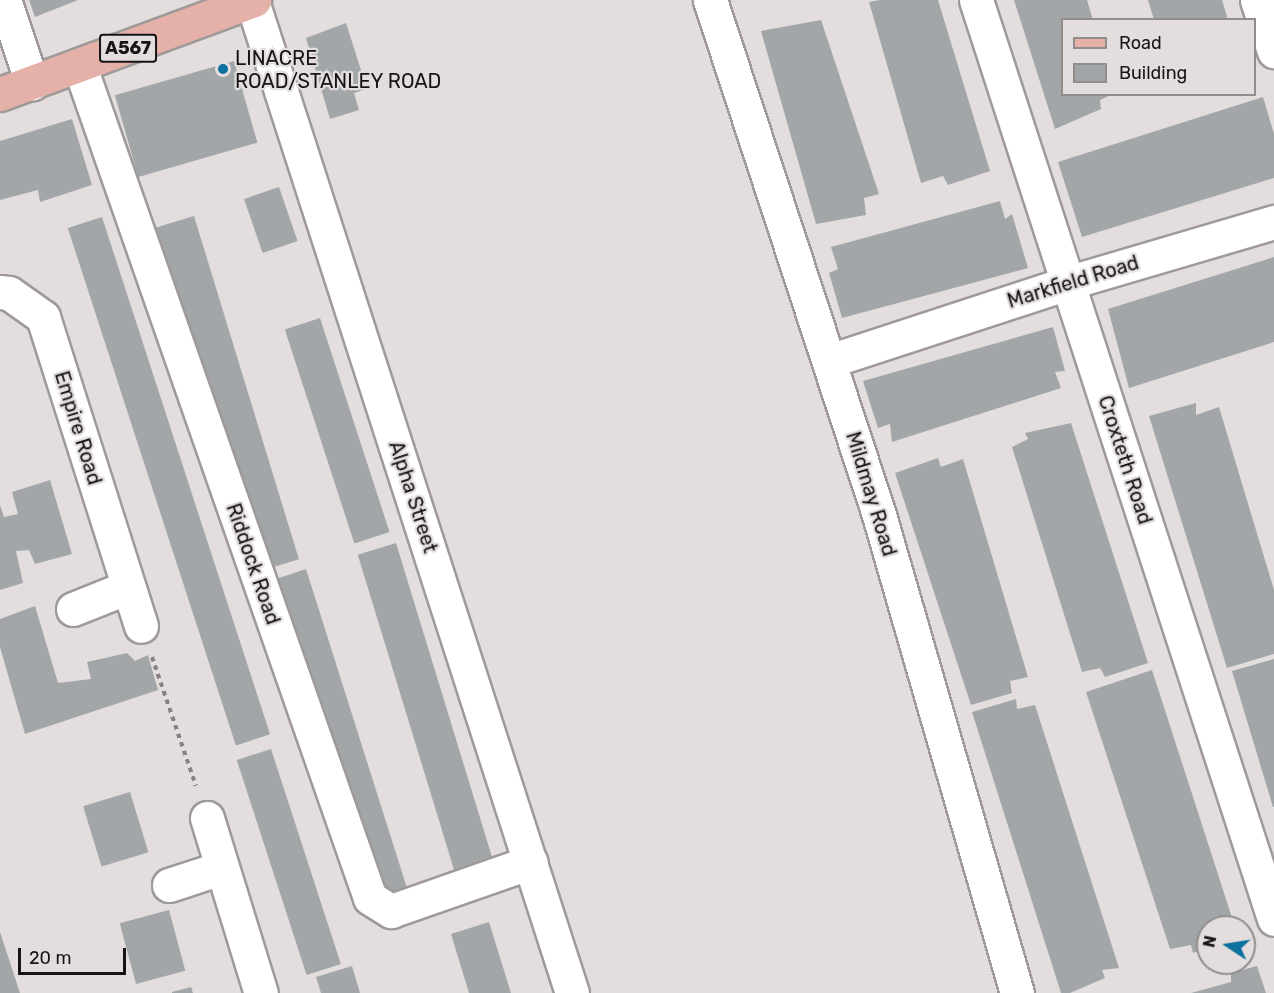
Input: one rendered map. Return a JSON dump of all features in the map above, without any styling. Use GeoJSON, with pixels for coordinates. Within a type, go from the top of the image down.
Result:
{"type":"FeatureCollection","features":[{"type":"Feature","properties":{"kind":"main road","name":"A567"},"geometry":{"type":"LineString","coordinates":[[0,94],[80,67],[240,2]]}},
{"type":"Feature","properties":{"kind":"street"},"geometry":{"type":"LineString","coordinates":[[4,0],[32,83]]}},
{"type":"Feature","properties":{"kind":"street","name":"Mildmay Road"},"geometry":{"type":"LineString","coordinates":[[710,0],[879,515],[1017,993]]}},
{"type":"Feature","properties":{"kind":"street","name":"Croxteth Road"},"geometry":{"type":"LineString","coordinates":[[976,0],[1274,919]]}},
{"type":"Feature","properties":{"kind":"street"},"geometry":{"type":"LineString","coordinates":[[1257,0],[1274,51]]}},
{"type":"Feature","properties":{"kind":"street","name":"Alpha Street"},"geometry":{"type":"LineString","coordinates":[[240,2],[531,862],[572,993]]}},
{"type":"Feature","properties":{"kind":"street","name":"Riddock Road"},"geometry":{"type":"LineString","coordinates":[[80,67],[370,898],[391,911],[531,862]]}},
{"type":"Feature","properties":{"kind":"street","name":"Markfield Road"},"geometry":{"type":"LineString","coordinates":[[828,361],[1068,283],[1274,222]]}},
{"type":"Feature","properties":{"kind":"street","name":"Empire Road"},"geometry":{"type":"LineString","coordinates":[[0,292],[9,293],[43,317],[141,626]]}},
{"type":"Feature","properties":{"kind":"street"},"geometry":{"type":"LineString","coordinates":[[73,609],[128,587]]}},
{"type":"Feature","properties":{"kind":"street"},"geometry":{"type":"LineString","coordinates":[[207,818],[261,993]]}},
{"type":"Feature","properties":{"kind":"street"},"geometry":{"type":"LineString","coordinates":[[169,885],[221,868]]}},
{"type":"Feature","properties":{"kind":"path"},"geometry":{"type":"LineString","coordinates":[[141,626],[207,818]]}},
{"type":"Feature","properties":{"kind":"building"},"geometry":{"type":"Polygon","coordinates":[[[29,0],[78,0],[35,17],[29,0]]]}},
{"type":"Feature","properties":{"kind":"building"},"geometry":{"type":"Polygon","coordinates":[[[938,0],[990,171],[948,185],[943,176],[921,183],[869,2],[938,0]]]}},
{"type":"Feature","properties":{"kind":"building"},"geometry":{"type":"Polygon","coordinates":[[[1014,0],[1087,0],[1092,18],[1061,18],[1061,96],[1109,96],[1100,100],[1101,109],[1055,129],[1014,0]]]}},
{"type":"Feature","properties":{"kind":"building"},"geometry":{"type":"Polygon","coordinates":[[[1148,0],[1222,0],[1227,18],[1153,18],[1148,0]]]}},
{"type":"Feature","properties":{"kind":"building"},"geometry":{"type":"Polygon","coordinates":[[[821,20],[879,194],[864,198],[866,215],[816,224],[761,31],[821,20]]]}},
{"type":"Feature","properties":{"kind":"building"},"geometry":{"type":"Polygon","coordinates":[[[346,23],[367,89],[354,93],[359,110],[330,119],[306,38],[346,23]]]}},
{"type":"Feature","properties":{"kind":"building"},"geometry":{"type":"Polygon","coordinates":[[[234,61],[257,143],[138,177],[115,95],[234,61]]]}},
{"type":"Feature","properties":{"kind":"building"},"geometry":{"type":"Polygon","coordinates":[[[1263,97],[1274,134],[1274,178],[1082,237],[1058,162],[1263,97]]]}},
{"type":"Feature","properties":{"kind":"building"},"geometry":{"type":"Polygon","coordinates":[[[72,119],[92,185],[40,202],[38,190],[0,200],[0,141],[72,119]]]}},
{"type":"Feature","properties":{"kind":"building"},"geometry":{"type":"Polygon","coordinates":[[[279,187],[298,241],[263,253],[244,199],[279,187]]]}},
{"type":"Feature","properties":{"kind":"building"},"geometry":{"type":"Polygon","coordinates":[[[1000,201],[1005,219],[1012,214],[1028,268],[842,318],[829,273],[838,269],[831,247],[1000,201]]]}},
{"type":"Feature","properties":{"kind":"building"},"geometry":{"type":"Polygon","coordinates":[[[194,216],[299,559],[259,572],[154,228],[194,216]]]}},
{"type":"Feature","properties":{"kind":"building"},"geometry":{"type":"Polygon","coordinates":[[[102,217],[270,734],[236,745],[68,228],[102,217]]]}},
{"type":"Feature","properties":{"kind":"building"},"geometry":{"type":"Polygon","coordinates":[[[1274,257],[1274,342],[1129,388],[1108,309],[1274,257]]]}},
{"type":"Feature","properties":{"kind":"building"},"geometry":{"type":"Polygon","coordinates":[[[320,318],[390,532],[354,543],[285,329],[320,318]]]}},
{"type":"Feature","properties":{"kind":"building"},"geometry":{"type":"Polygon","coordinates":[[[1053,327],[1065,371],[1055,372],[1061,388],[892,442],[890,424],[878,428],[863,381],[1053,327]]]}},
{"type":"Feature","properties":{"kind":"building"},"geometry":{"type":"Polygon","coordinates":[[[1196,403],[1196,415],[1219,407],[1274,590],[1274,654],[1227,668],[1149,416],[1196,403]]]}},
{"type":"Feature","properties":{"kind":"building"},"geometry":{"type":"Polygon","coordinates":[[[1071,423],[1148,663],[1105,677],[1100,668],[1082,672],[1012,447],[1028,439],[1025,433],[1071,423]]]}},
{"type":"Feature","properties":{"kind":"building"},"geometry":{"type":"Polygon","coordinates":[[[938,458],[941,467],[963,459],[1028,677],[1010,681],[1012,693],[971,705],[895,473],[938,458]]]}},
{"type":"Feature","properties":{"kind":"building"},"geometry":{"type":"Polygon","coordinates":[[[50,480],[72,554],[35,564],[29,550],[16,551],[23,583],[0,590],[0,505],[4,517],[18,514],[12,492],[50,480]]]}},
{"type":"Feature","properties":{"kind":"building"},"geometry":{"type":"Polygon","coordinates":[[[396,543],[493,861],[455,873],[358,555],[396,543]]]}},
{"type":"Feature","properties":{"kind":"building"},"geometry":{"type":"Polygon","coordinates":[[[306,569],[407,888],[377,896],[270,581],[306,569]]]}},
{"type":"Feature","properties":{"kind":"building"},"geometry":{"type":"Polygon","coordinates":[[[35,606],[58,683],[91,679],[87,662],[127,653],[135,661],[148,655],[158,690],[25,734],[0,647],[0,619],[35,606]]]}},
{"type":"Feature","properties":{"kind":"building"},"geometry":{"type":"Polygon","coordinates":[[[1274,659],[1274,807],[1273,807],[1232,671],[1274,659]]]}},
{"type":"Feature","properties":{"kind":"building"},"geometry":{"type":"Polygon","coordinates":[[[1152,670],[1231,915],[1196,915],[1196,952],[1193,953],[1191,945],[1170,949],[1086,692],[1152,670]]]}},
{"type":"Feature","properties":{"kind":"building"},"geometry":{"type":"Polygon","coordinates":[[[1016,699],[1017,709],[1035,705],[1119,968],[1102,970],[1105,978],[1070,993],[1061,993],[972,712],[1016,699]]]}},
{"type":"Feature","properties":{"kind":"building"},"geometry":{"type":"Polygon","coordinates":[[[271,749],[341,964],[307,975],[237,760],[271,749]]]}},
{"type":"Feature","properties":{"kind":"building"},"geometry":{"type":"Polygon","coordinates":[[[130,792],[148,852],[102,867],[83,806],[130,792]]]}},
{"type":"Feature","properties":{"kind":"building"},"geometry":{"type":"Polygon","coordinates":[[[169,910],[185,971],[136,984],[120,923],[169,910]]]}},
{"type":"Feature","properties":{"kind":"building"},"geometry":{"type":"Polygon","coordinates":[[[489,922],[511,993],[469,993],[451,934],[489,922]]]}},
{"type":"Feature","properties":{"kind":"building"},"geometry":{"type":"Polygon","coordinates":[[[0,932],[20,993],[0,993],[0,932]]]}},
{"type":"Feature","properties":{"kind":"building"},"geometry":{"type":"Polygon","coordinates":[[[352,966],[360,993],[321,993],[316,977],[352,966]]]}},
{"type":"Feature","properties":{"kind":"building"},"geometry":{"type":"Polygon","coordinates":[[[1256,966],[1266,993],[1191,993],[1231,982],[1231,975],[1256,975],[1256,966]]]}},
{"type":"Feature","properties":{"kind":"building"},"geometry":{"type":"Polygon","coordinates":[[[191,987],[193,993],[172,993],[172,992],[191,987]]]}},
{"type":"Feature","properties":{"kind":"place","name":"LINACRE ROAD/STANLEY ROAD"},"geometry":{"type":"Point","coordinates":[223,69]}}]}
